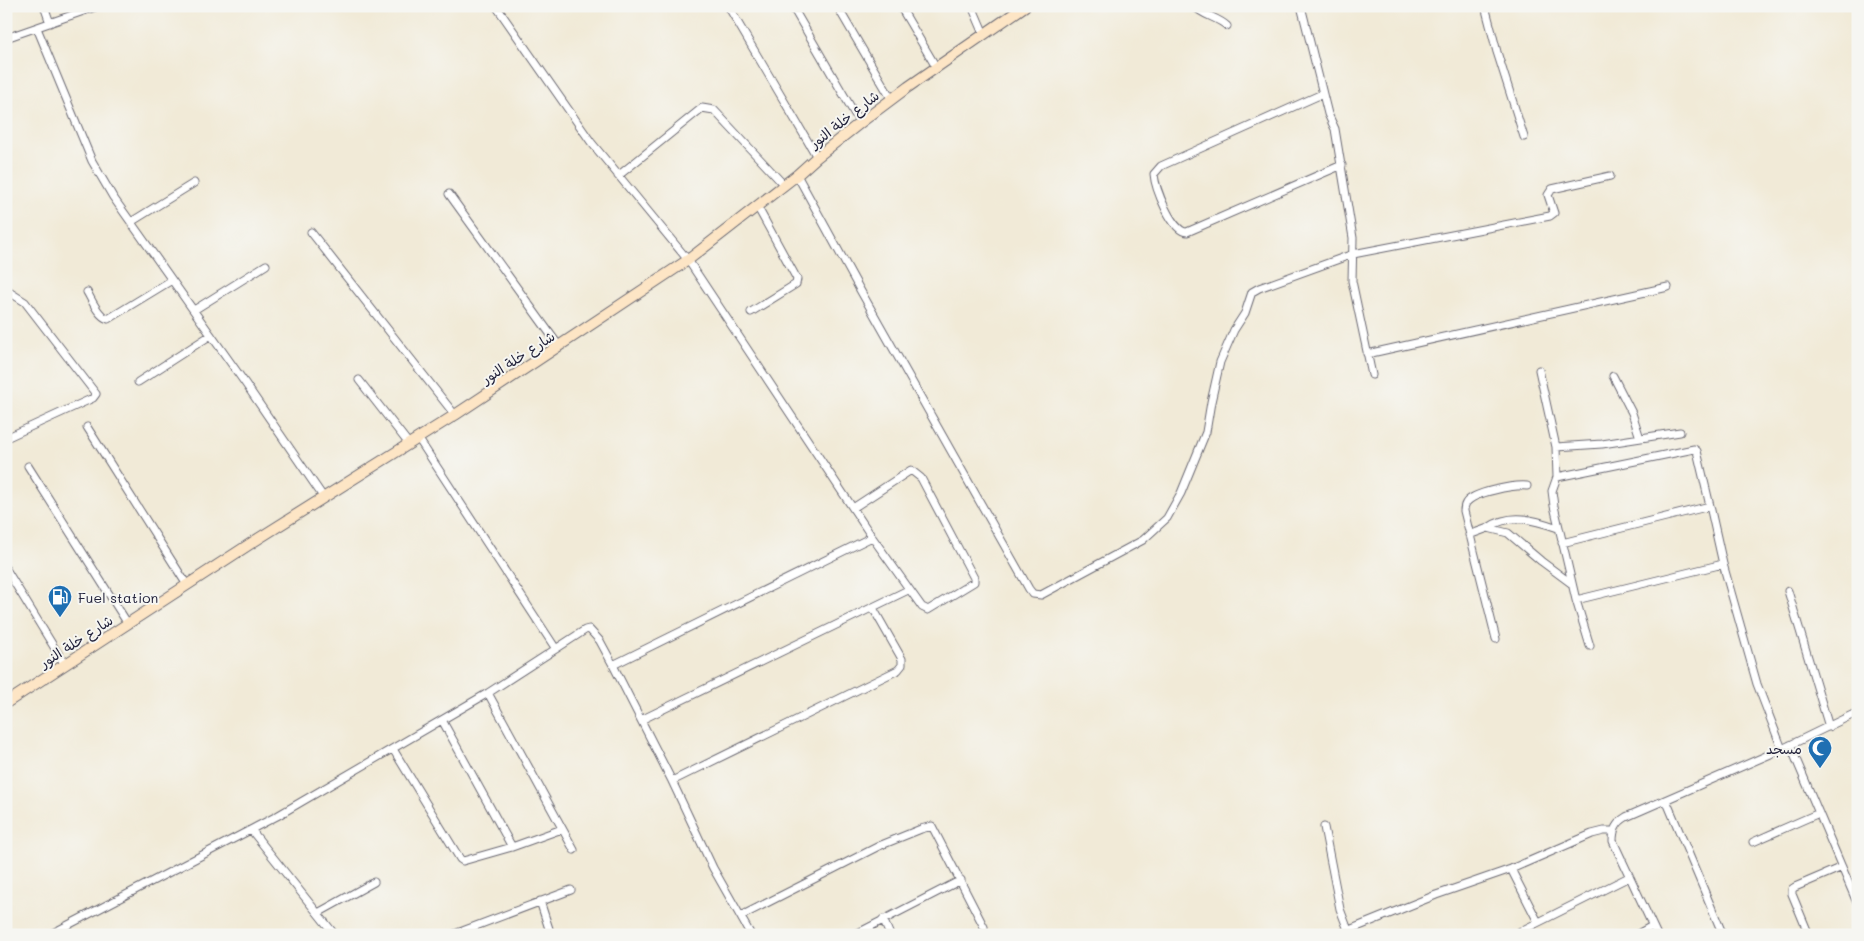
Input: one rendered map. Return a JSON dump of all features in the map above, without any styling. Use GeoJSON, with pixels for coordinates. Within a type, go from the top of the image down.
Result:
{"type":"FeatureCollection","features":[{"type":"Feature","properties":{"kind":"street"},"geometry":{"type":"LineString","coordinates":[[44,6],[50,23]]}},
{"type":"Feature","properties":{"kind":"street"},"geometry":{"type":"LineString","coordinates":[[6,38],[50,23],[83,8],[98,6]]}},
{"type":"Feature","properties":{"kind":"street"},"geometry":{"type":"LineString","coordinates":[[496,6],[591,142],[688,260],[872,537],[908,590],[922,607],[928,610],[974,582],[974,578],[921,478],[911,470],[853,508]]}},
{"type":"Feature","properties":{"kind":"street"},"geometry":{"type":"LineString","coordinates":[[728,6],[817,157]]}},
{"type":"Feature","properties":{"kind":"street"},"geometry":{"type":"LineString","coordinates":[[792,6],[860,123]]}},
{"type":"Feature","properties":{"kind":"street"},"geometry":{"type":"LineString","coordinates":[[837,6],[892,100]]}},
{"type":"Feature","properties":{"kind":"street"},"geometry":{"type":"LineString","coordinates":[[900,6],[936,67]]}},
{"type":"Feature","properties":{"kind":"street"},"geometry":{"type":"LineString","coordinates":[[972,6],[984,34]]}},
{"type":"Feature","properties":{"kind":"street","name":"شارع خلة النور"},"geometry":{"type":"LineString","coordinates":[[6,703],[186,585],[455,415],[688,260],[860,123],[936,67],[1025,6]]}},
{"type":"Feature","properties":{"kind":"street"},"geometry":{"type":"LineString","coordinates":[[1194,6],[1201,13],[1222,21],[1227,26]]}},
{"type":"Feature","properties":{"kind":"street"},"geometry":{"type":"LineString","coordinates":[[1301,6],[1322,94],[1335,129],[1342,165],[1353,238],[1352,281],[1372,375]]}},
{"type":"Feature","properties":{"kind":"street"},"geometry":{"type":"LineString","coordinates":[[1486,6],[1497,52],[1524,137]]}},
{"type":"Feature","properties":{"kind":"street"},"geometry":{"type":"LineString","coordinates":[[37,28],[92,161],[113,197],[324,498]]}},
{"type":"Feature","properties":{"kind":"street"},"geometry":{"type":"LineString","coordinates":[[1322,94],[1161,166],[1154,174],[1154,181],[1164,206],[1177,228],[1182,232],[1187,232],[1342,165]]}},
{"type":"Feature","properties":{"kind":"street"},"geometry":{"type":"LineString","coordinates":[[618,176],[702,108],[708,108],[714,110],[784,185]]}},
{"type":"Feature","properties":{"kind":"street"},"geometry":{"type":"LineString","coordinates":[[797,175],[1029,589],[1033,594],[1041,595],[1143,540],[1167,518],[1181,494],[1206,432],[1220,362],[1252,292],[1353,254],[1550,216],[1554,213],[1548,195],[1552,189],[1610,176]]}},
{"type":"Feature","properties":{"kind":"street"},"geometry":{"type":"LineString","coordinates":[[131,222],[194,183]]}},
{"type":"Feature","properties":{"kind":"street"},"geometry":{"type":"LineString","coordinates":[[449,194],[559,346]]}},
{"type":"Feature","properties":{"kind":"street"},"geometry":{"type":"LineString","coordinates":[[750,312],[796,284],[797,279],[757,206]]}},
{"type":"Feature","properties":{"kind":"street"},"geometry":{"type":"LineString","coordinates":[[311,232],[455,415]]}},
{"type":"Feature","properties":{"kind":"street"},"geometry":{"type":"LineString","coordinates":[[194,310],[266,265]]}},
{"type":"Feature","properties":{"kind":"street"},"geometry":{"type":"LineString","coordinates":[[87,292],[100,314],[104,319],[108,319],[172,280]]}},
{"type":"Feature","properties":{"kind":"street"},"geometry":{"type":"LineString","coordinates":[[1367,354],[1668,287]]}},
{"type":"Feature","properties":{"kind":"street"},"geometry":{"type":"LineString","coordinates":[[6,290],[25,302],[96,394],[93,398],[6,438]]}},
{"type":"Feature","properties":{"kind":"street"},"geometry":{"type":"LineString","coordinates":[[138,382],[211,335]]}},
{"type":"Feature","properties":{"kind":"street"},"geometry":{"type":"LineString","coordinates":[[1540,370],[1556,447],[1557,477],[1552,490],[1558,528],[1590,646]]}},
{"type":"Feature","properties":{"kind":"street"},"geometry":{"type":"LineString","coordinates":[[1613,376],[1632,412],[1640,438]]}},
{"type":"Feature","properties":{"kind":"street"},"geometry":{"type":"LineString","coordinates":[[359,380],[414,441],[556,649]]}},
{"type":"Feature","properties":{"kind":"street"},"geometry":{"type":"LineString","coordinates":[[87,426],[186,585]]}},
{"type":"Feature","properties":{"kind":"street"},"geometry":{"type":"LineString","coordinates":[[1556,447],[1680,432]]}},
{"type":"Feature","properties":{"kind":"street"},"geometry":{"type":"LineString","coordinates":[[1557,477],[1694,449],[1697,450],[1724,564],[1758,684],[1782,749]]}},
{"type":"Feature","properties":{"kind":"street"},"geometry":{"type":"LineString","coordinates":[[28,466],[128,624]]}},
{"type":"Feature","properties":{"kind":"street"},"geometry":{"type":"LineString","coordinates":[[1496,639],[1464,511],[1466,503],[1476,496],[1517,485],[1527,486]]}},
{"type":"Feature","properties":{"kind":"street"},"geometry":{"type":"LineString","coordinates":[[1562,543],[1710,506]]}},
{"type":"Feature","properties":{"kind":"street"},"geometry":{"type":"LineString","coordinates":[[1469,535],[1494,524],[1515,518],[1532,519],[1558,528]]}},
{"type":"Feature","properties":{"kind":"street"},"geometry":{"type":"LineString","coordinates":[[1488,528],[1508,533],[1572,584]]}},
{"type":"Feature","properties":{"kind":"street"},"geometry":{"type":"LineString","coordinates":[[613,664],[872,537]]}},
{"type":"Feature","properties":{"kind":"street"},"geometry":{"type":"LineString","coordinates":[[1576,600],[1724,564]]}},
{"type":"Feature","properties":{"kind":"street"},"geometry":{"type":"LineString","coordinates":[[6,569],[65,665]]}},
{"type":"Feature","properties":{"kind":"street"},"geometry":{"type":"LineString","coordinates":[[641,720],[908,590]]}},
{"type":"Feature","properties":{"kind":"street"},"geometry":{"type":"LineString","coordinates":[[1788,591],[1829,727]]}},
{"type":"Feature","properties":{"kind":"street"},"geometry":{"type":"LineString","coordinates":[[672,781],[898,670],[902,665],[902,659],[874,608]]}},
{"type":"Feature","properties":{"kind":"street"},"geometry":{"type":"LineString","coordinates":[[49,935],[252,831],[488,693],[589,629],[600,641],[613,664],[713,868],[751,935]]}},
{"type":"Feature","properties":{"kind":"street"},"geometry":{"type":"LineString","coordinates":[[488,693],[574,850]]}},
{"type":"Feature","properties":{"kind":"street"},"geometry":{"type":"LineString","coordinates":[[1657,935],[1613,842],[1617,823],[1626,816],[1782,749],[1858,712]]}},
{"type":"Feature","properties":{"kind":"street"},"geometry":{"type":"LineString","coordinates":[[442,720],[512,847]]}},
{"type":"Feature","properties":{"kind":"street"},"geometry":{"type":"LineString","coordinates":[[1790,745],[1858,905]]}},
{"type":"Feature","properties":{"kind":"street"},"geometry":{"type":"LineString","coordinates":[[393,749],[463,861],[512,847],[562,828]]}},
{"type":"Feature","properties":{"kind":"street"},"geometry":{"type":"LineString","coordinates":[[1666,800],[1723,935]]}},
{"type":"Feature","properties":{"kind":"street"},"geometry":{"type":"LineString","coordinates":[[1753,842],[1819,813]]}},
{"type":"Feature","properties":{"kind":"street"},"geometry":{"type":"LineString","coordinates":[[741,916],[879,846],[921,828],[932,826],[984,927]]}},
{"type":"Feature","properties":{"kind":"street"},"geometry":{"type":"LineString","coordinates":[[1324,827],[1340,909],[1348,930]]}},
{"type":"Feature","properties":{"kind":"street"},"geometry":{"type":"LineString","coordinates":[[252,831],[335,935]]}},
{"type":"Feature","properties":{"kind":"street"},"geometry":{"type":"LineString","coordinates":[[1337,935],[1436,895],[1510,869],[1592,834],[1614,831]]}},
{"type":"Feature","properties":{"kind":"street"},"geometry":{"type":"LineString","coordinates":[[1809,935],[1792,894],[1792,889],[1842,867]]}},
{"type":"Feature","properties":{"kind":"street"},"geometry":{"type":"LineString","coordinates":[[1510,869],[1538,922]]}},
{"type":"Feature","properties":{"kind":"street"},"geometry":{"type":"LineString","coordinates":[[1516,934],[1629,877]]}},
{"type":"Feature","properties":{"kind":"street"},"geometry":{"type":"LineString","coordinates":[[854,935],[960,880]]}},
{"type":"Feature","properties":{"kind":"street"},"geometry":{"type":"LineString","coordinates":[[318,913],[374,882]]}},
{"type":"Feature","properties":{"kind":"street"},"geometry":{"type":"LineString","coordinates":[[452,935],[571,890]]}},
{"type":"Feature","properties":{"kind":"street"},"geometry":{"type":"LineString","coordinates":[[540,901],[552,935]]}},
{"type":"Feature","properties":{"kind":"street"},"geometry":{"type":"LineString","coordinates":[[883,919],[890,935]]}},
{"type":"Feature","properties":{"kind":"street"},"geometry":{"type":"LineString","coordinates":[[1636,935],[1652,926]]}},
{"type":"Feature","properties":{"kind":"place","name":"Fuel station"},"geometry":{"type":"Point","coordinates":[60,618]}},
{"type":"Feature","properties":{"kind":"place","name":"مسجد"},"geometry":{"type":"Point","coordinates":[1820,769]}}]}
